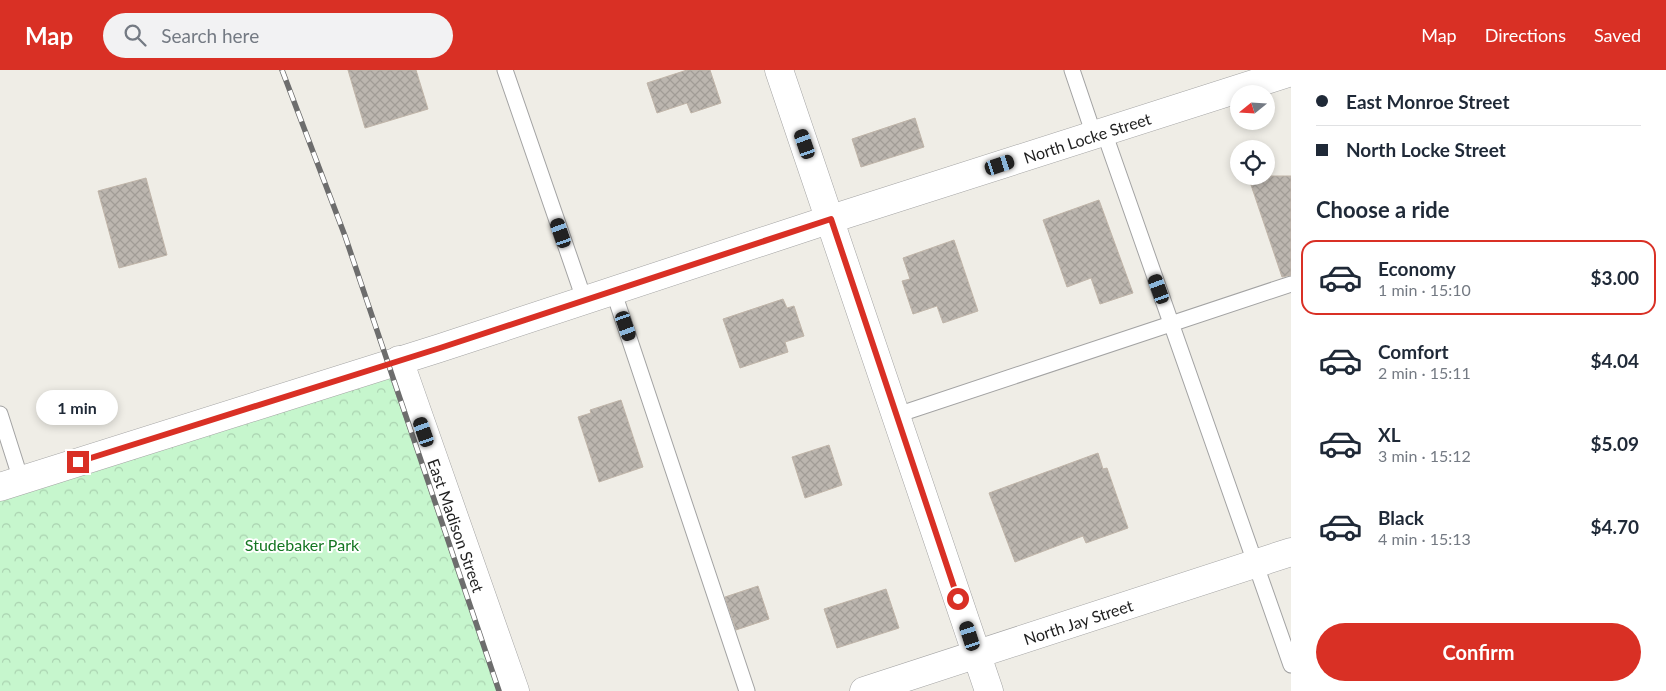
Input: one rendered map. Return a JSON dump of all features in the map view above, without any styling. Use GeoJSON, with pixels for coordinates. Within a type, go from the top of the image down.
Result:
{"type":"FeatureCollection","features":[{"type":"Feature","properties":{"kind":"street"},"geometry":{"type":"LineString","coordinates":[[779,70],[990,691]]}},
{"type":"Feature","properties":{"kind":"street","name":"North Locke Street"},"geometry":{"type":"LineString","coordinates":[[11,483],[440,348],[584,299],[1291,72]]}},
{"type":"Feature","properties":{"kind":"street","name":"East Madison Street"},"geometry":{"type":"LineString","coordinates":[[399,360],[515,691]]}},
{"type":"Feature","properties":{"kind":"street","name":"North Jay Street"},"geometry":{"type":"LineString","coordinates":[[864,691],[1291,552]]}},
{"type":"Feature","properties":{"kind":"lane"},"geometry":{"type":"LineString","coordinates":[[505,70],[584,299]]}},
{"type":"Feature","properties":{"kind":"lane"},"geometry":{"type":"LineString","coordinates":[[1072,70],[1099,134],[1171,324],[1291,665]]}},
{"type":"Feature","properties":{"kind":"lane"},"geometry":{"type":"LineString","coordinates":[[897,416],[1291,284]]}},
{"type":"Feature","properties":{"kind":"lane"},"geometry":{"type":"LineString","coordinates":[[613,290],[747,691]]}},
{"type":"Feature","properties":{"kind":"lane"},"geometry":{"type":"LineString","coordinates":[[0,414],[11,483]]}},
{"type":"Feature","properties":{"kind":"green space","name":"Studebaker Park"},"geometry":{"type":"Polygon","coordinates":[[[399,360],[502,691],[0,691],[0,487],[399,360]]]}},
{"type":"Feature","properties":{"kind":"building"},"geometry":{"type":"Polygon","coordinates":[[[348,70],[416,70],[428,109],[365,128],[348,70]]]}},
{"type":"Feature","properties":{"kind":"building"},"geometry":{"type":"Polygon","coordinates":[[[687,70],[710,70],[721,103],[691,113],[687,103],[657,113],[647,83],[687,70]]]}},
{"type":"Feature","properties":{"kind":"building"},"geometry":{"type":"Polygon","coordinates":[[[915,118],[924,147],[861,167],[852,139],[915,118]]]}},
{"type":"Feature","properties":{"kind":"building"},"geometry":{"type":"Polygon","coordinates":[[[1275,176],[1291,176],[1291,275],[1282,277],[1251,185],[1275,185],[1275,176]]]}},
{"type":"Feature","properties":{"kind":"building"},"geometry":{"type":"Polygon","coordinates":[[[146,178],[167,255],[119,268],[98,191],[146,178]]]}},
{"type":"Feature","properties":{"kind":"building"},"geometry":{"type":"Polygon","coordinates":[[[1099,200],[1133,293],[1100,304],[1091,278],[1067,287],[1043,220],[1099,200]]]}},
{"type":"Feature","properties":{"kind":"building"},"geometry":{"type":"Polygon","coordinates":[[[954,240],[978,311],[943,323],[937,306],[913,314],[902,281],[910,279],[903,258],[954,240]]]}},
{"type":"Feature","properties":{"kind":"building"},"geometry":{"type":"Polygon","coordinates":[[[783,299],[787,308],[794,306],[804,336],[785,342],[788,352],[740,368],[723,319],[783,299]]]}},
{"type":"Feature","properties":{"kind":"building"},"geometry":{"type":"Polygon","coordinates":[[[621,400],[643,467],[599,482],[578,417],[591,413],[590,410],[621,400]]]}},
{"type":"Feature","properties":{"kind":"building"},"geometry":{"type":"Polygon","coordinates":[[[829,445],[842,485],[805,498],[792,457],[829,445]]]}},
{"type":"Feature","properties":{"kind":"building"},"geometry":{"type":"Polygon","coordinates":[[[1098,453],[1103,469],[1107,468],[1128,528],[1086,543],[1083,536],[1015,562],[989,493],[1098,453]]]}},
{"type":"Feature","properties":{"kind":"building"},"geometry":{"type":"Polygon","coordinates":[[[758,586],[769,619],[736,630],[725,597],[758,586]]]}},
{"type":"Feature","properties":{"kind":"building"},"geometry":{"type":"Polygon","coordinates":[[[886,589],[899,628],[837,648],[824,609],[886,589]]]}},
{"type":"Feature","properties":{"kind":"railway"},"geometry":{"type":"LineString","coordinates":[[282,70],[345,236],[499,691]]}},
{"type":"Feature","properties":{"kind":"route"},"geometry":{"type":"LineString","coordinates":[[78,462],[440,348],[831,219],[958,599]]}}]}
